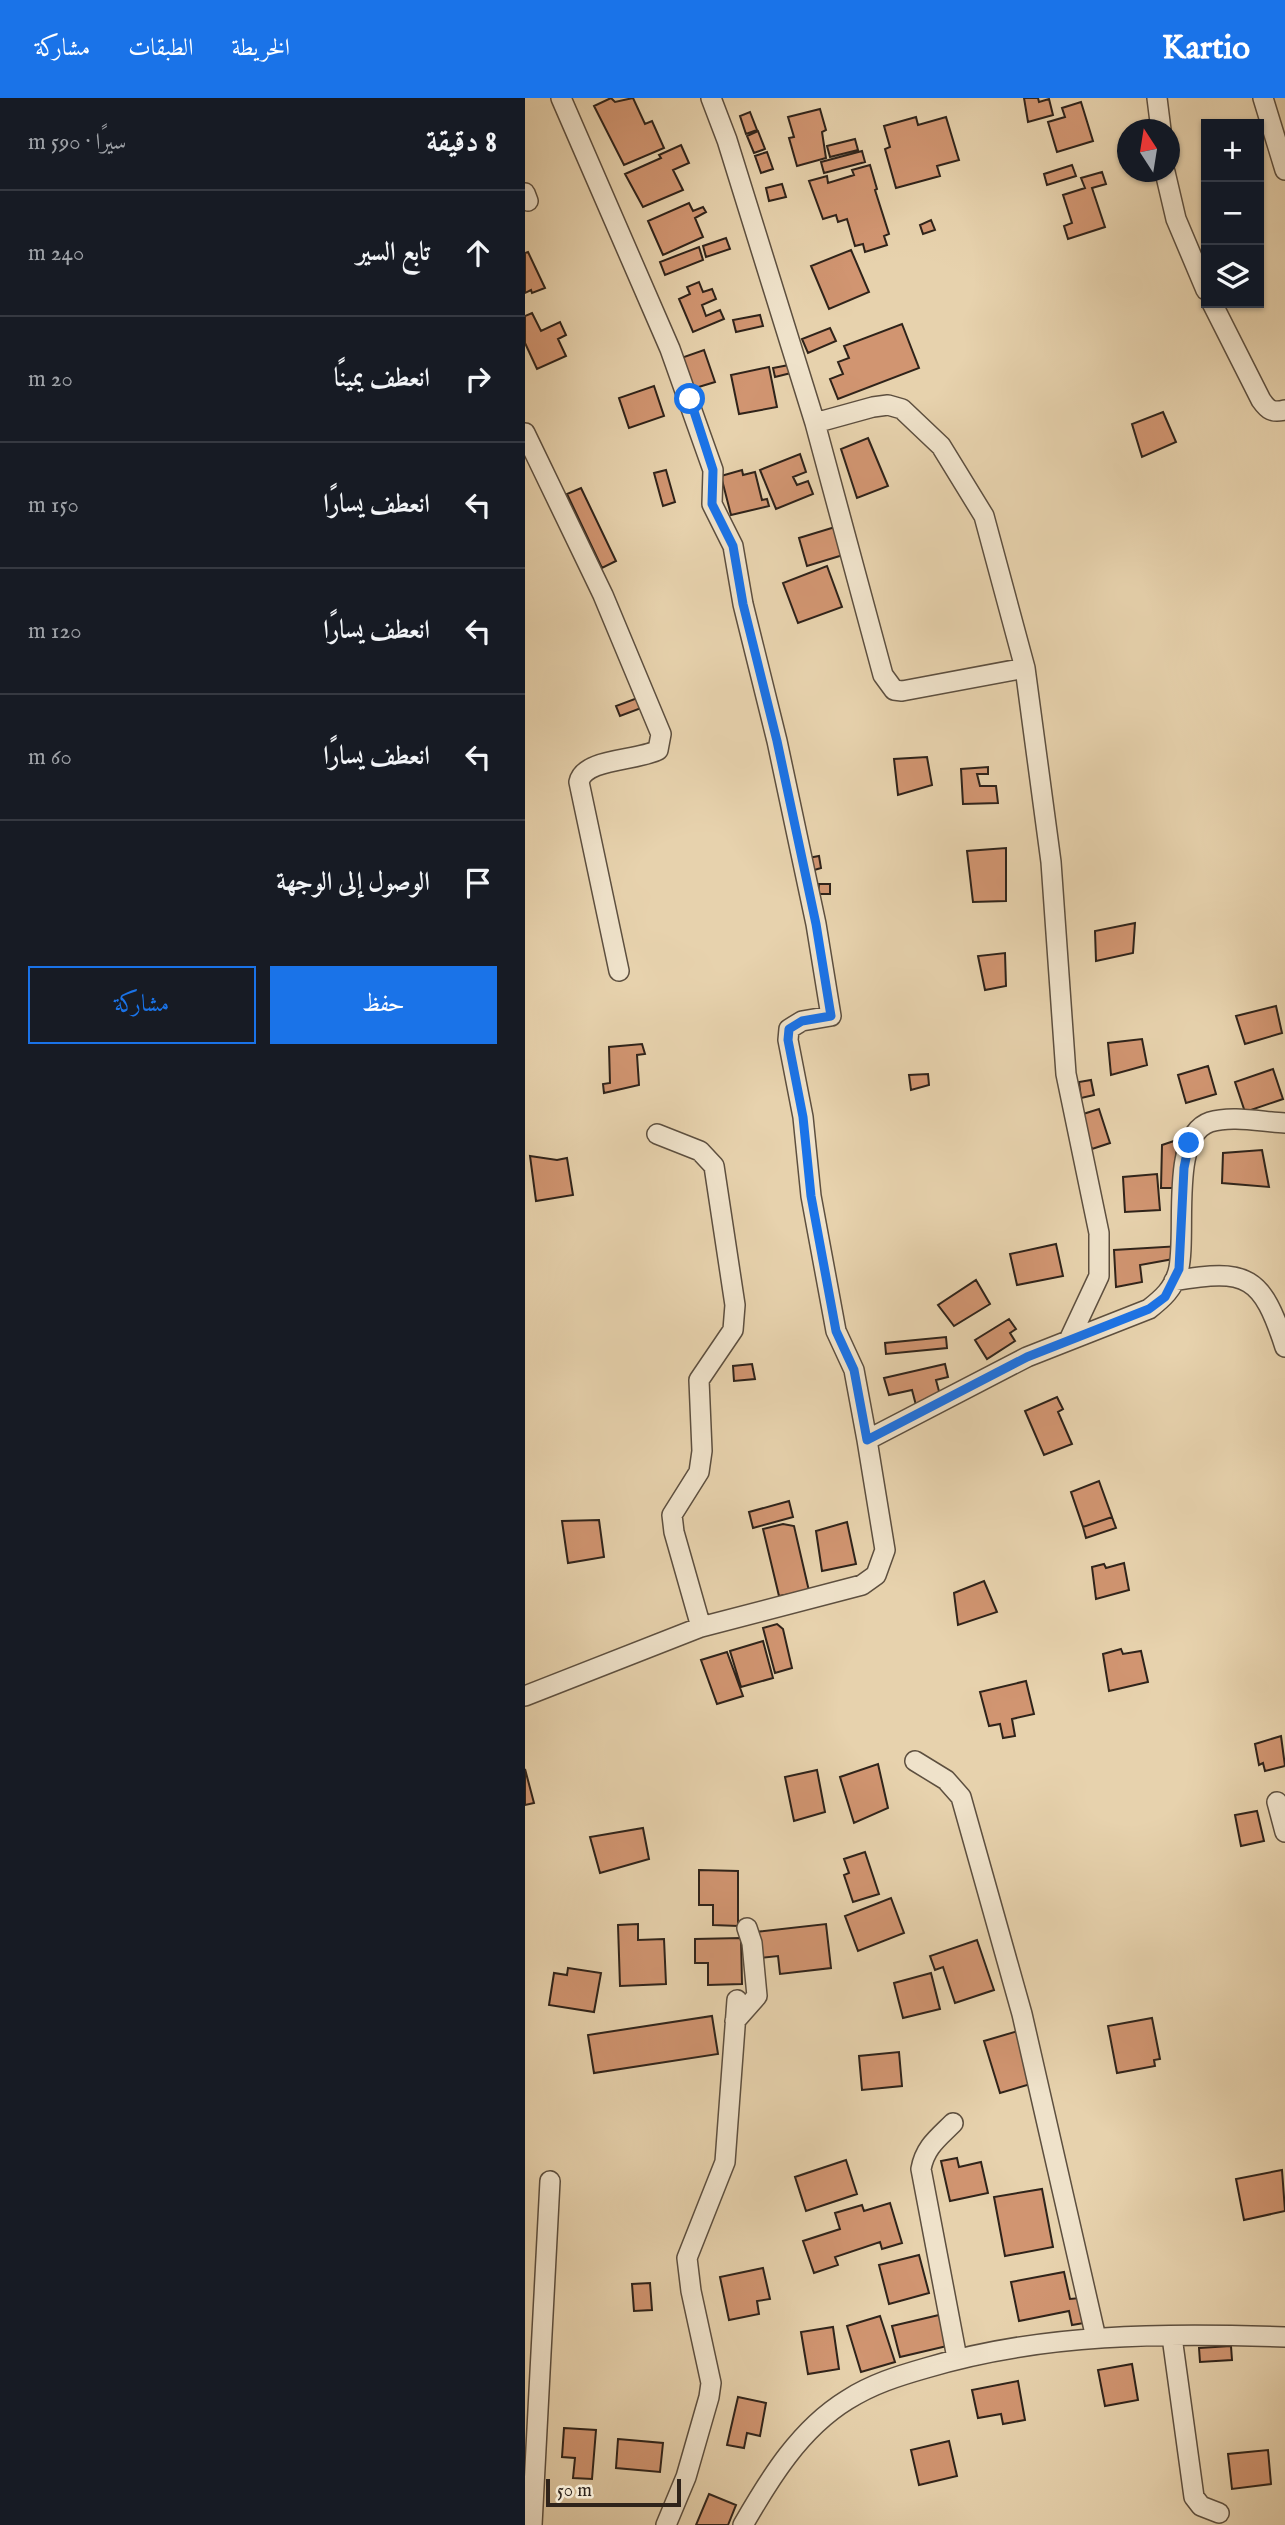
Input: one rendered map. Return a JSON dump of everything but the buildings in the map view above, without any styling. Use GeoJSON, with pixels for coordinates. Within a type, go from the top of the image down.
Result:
{"type":"FeatureCollection","features":[{"type":"Feature","properties":{"kind":"street"},"geometry":{"type":"LineString","coordinates":[[525,1696],[701,1627],[862,1586],[876,1576],[885,1550],[854,1370],[836,1331],[811,1196],[803,1117],[788,1040],[789,1029],[794,1024],[831,1016],[816,924],[777,741],[743,604],[730,535],[712,504],[713,470],[690,399],[561,98]]}},
{"type":"Feature","properties":{"kind":"street"},"geometry":{"type":"LineString","coordinates":[[711,98],[727,140],[815,423],[883,675],[888,684],[902,691],[1025,668]]}},
{"type":"Feature","properties":{"kind":"street"},"geometry":{"type":"LineString","coordinates":[[1157,98],[1160,119]]}},
{"type":"Feature","properties":{"kind":"street"},"geometry":{"type":"LineString","coordinates":[[1263,98],[1285,170]]}},
{"type":"Feature","properties":{"kind":"street"},"geometry":{"type":"LineString","coordinates":[[1167,182],[1176,219],[1201,278]]}},
{"type":"Feature","properties":{"kind":"street"},"geometry":{"type":"LineString","coordinates":[[1215,308],[1261,400],[1268,410],[1285,410]]}},
{"type":"Feature","properties":{"kind":"street"},"geometry":{"type":"LineString","coordinates":[[815,423],[888,405],[902,409],[941,446],[984,516],[1025,668],[1052,876],[1066,1074],[1099,1233],[1099,1276],[1069,1340]]}},
{"type":"Feature","properties":{"kind":"street"},"geometry":{"type":"LineString","coordinates":[[525,433],[603,595],[662,741],[658,750],[649,755],[589,767],[581,775],[579,782],[619,971]]}},
{"type":"Feature","properties":{"kind":"street"},"geometry":{"type":"LineString","coordinates":[[867,1440],[1027,1357],[1149,1309],[1165,1297],[1179,1269],[1184,1168],[1195,1131],[1210,1122],[1225,1120],[1285,1123]]}},
{"type":"Feature","properties":{"kind":"street"},"geometry":{"type":"LineString","coordinates":[[657,1134],[700,1151],[713,1166],[735,1305],[730,1338],[699,1380],[702,1451],[699,1472],[672,1515],[701,1627]]}},
{"type":"Feature","properties":{"kind":"street"},"geometry":{"type":"LineString","coordinates":[[1174,1281],[1223,1275],[1251,1283],[1267,1298],[1285,1347]]}},
{"type":"Feature","properties":{"kind":"street"},"geometry":{"type":"LineString","coordinates":[[915,1761],[946,1780],[961,1797],[1022,2014],[1096,2338]]}},
{"type":"Feature","properties":{"kind":"street"},"geometry":{"type":"LineString","coordinates":[[1277,1802],[1285,1832]]}},
{"type":"Feature","properties":{"kind":"street"},"geometry":{"type":"LineString","coordinates":[[735,2021],[757,1996],[753,1943],[747,1928]]}},
{"type":"Feature","properties":{"kind":"street"},"geometry":{"type":"LineString","coordinates":[[666,2525],[686,2477],[711,2383],[687,2258],[725,2162],[737,2000]]}},
{"type":"Feature","properties":{"kind":"street"},"geometry":{"type":"LineString","coordinates":[[953,2123],[930,2144],[923,2155],[921,2169],[957,2358]]}},
{"type":"Feature","properties":{"kind":"street"},"geometry":{"type":"LineString","coordinates":[[532,2525],[550,2181]]}},
{"type":"Feature","properties":{"kind":"street"},"geometry":{"type":"LineString","coordinates":[[1172,2337],[1194,2497],[1201,2506],[1219,2513]]}},
{"type":"Feature","properties":{"kind":"street"},"geometry":{"type":"LineString","coordinates":[[743,2525],[795,2444],[845,2401],[872,2385],[957,2358],[1058,2340],[1285,2337]]}},
{"type":"Feature","properties":{"kind":"route"},"geometry":{"type":"LineString","coordinates":[[690,399],[713,470],[712,504],[730,535],[733,546],[743,604],[777,741],[816,924],[831,1016],[794,1024],[789,1029],[788,1040],[803,1117],[811,1196],[836,1331],[854,1370],[867,1440],[1027,1357],[1149,1309],[1165,1297],[1179,1269],[1184,1168],[1189,1143]]}}]}
